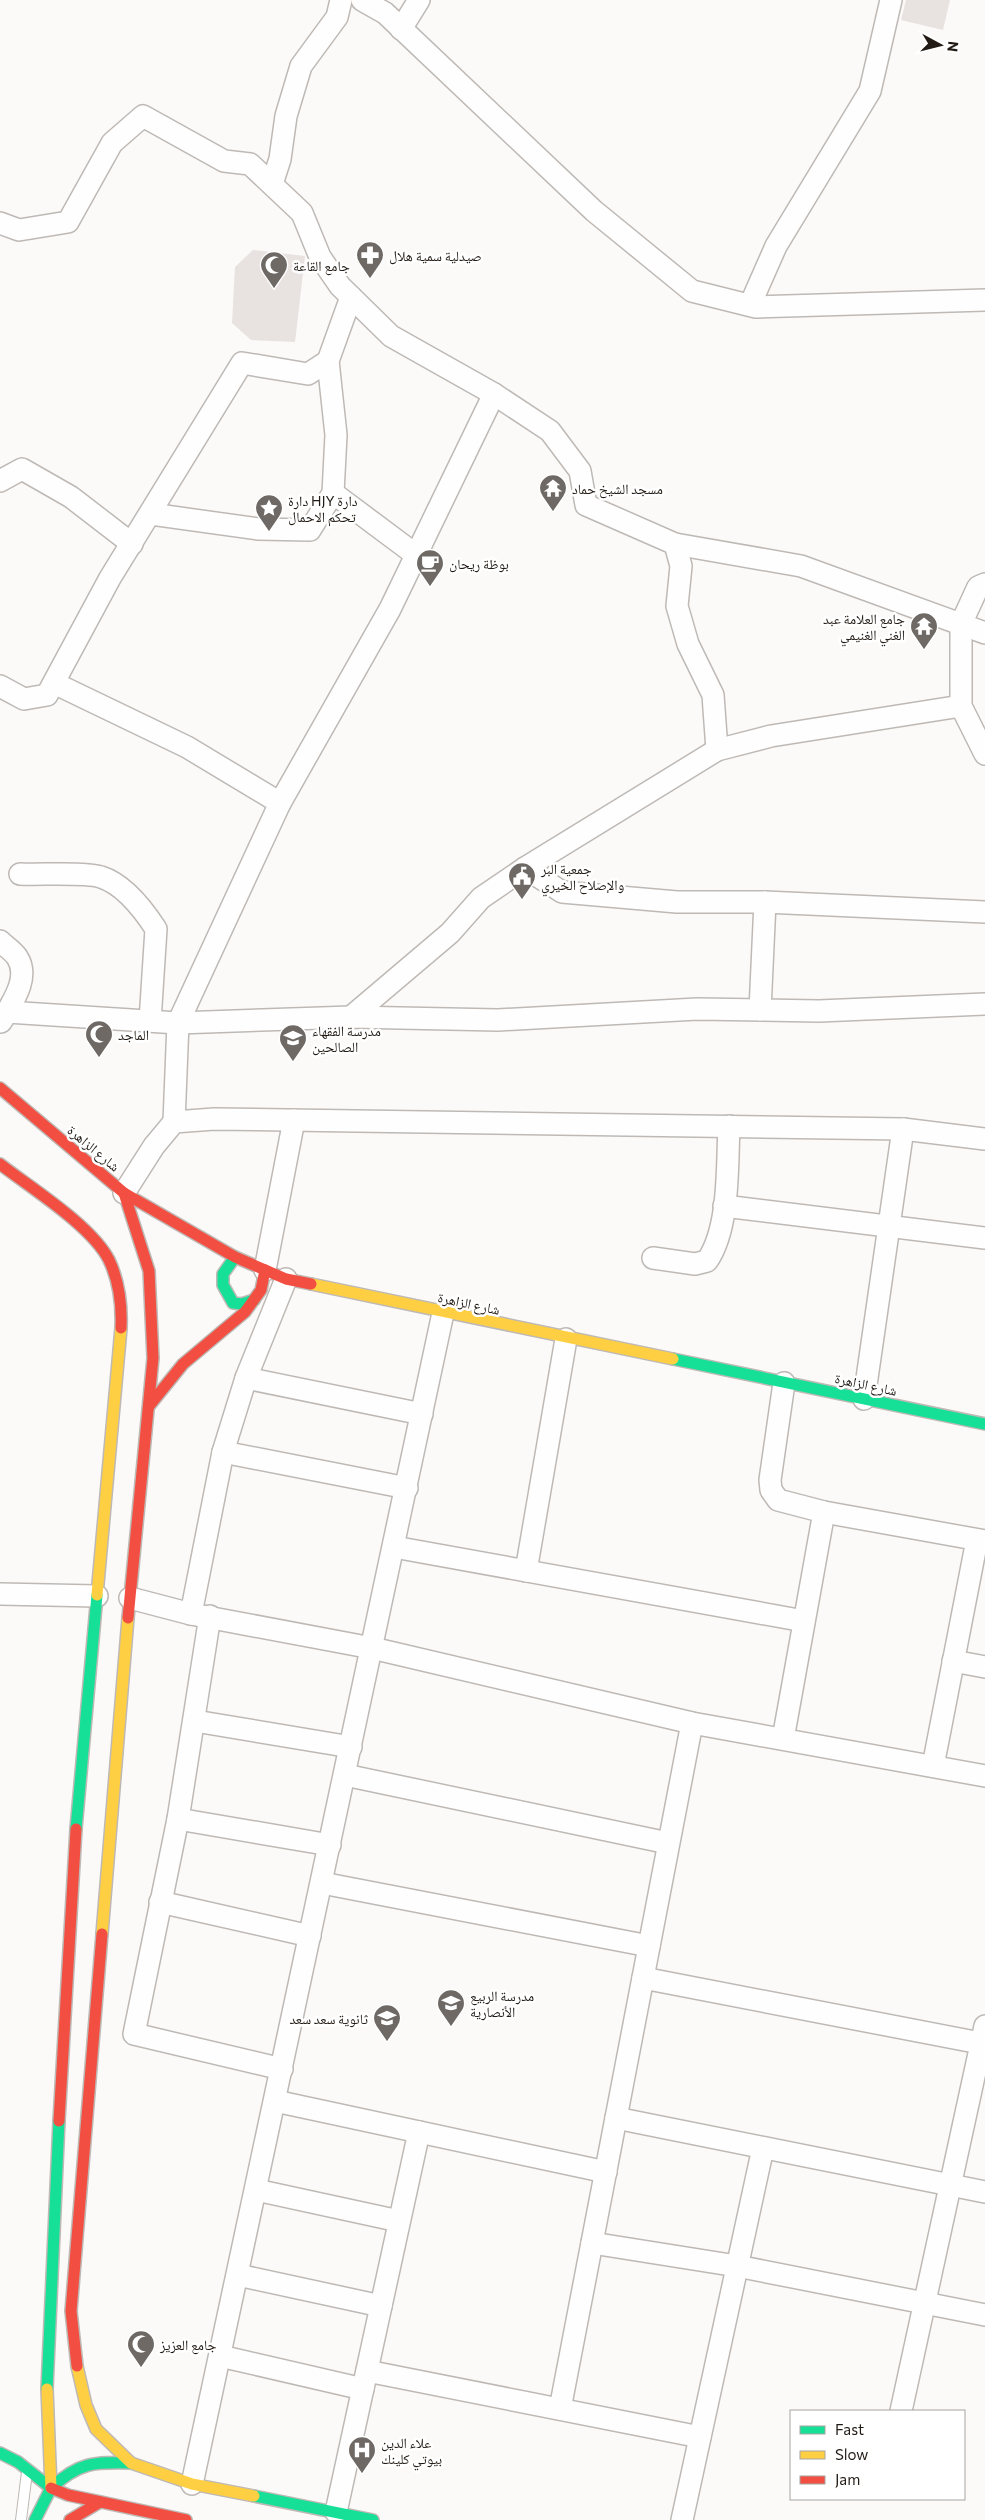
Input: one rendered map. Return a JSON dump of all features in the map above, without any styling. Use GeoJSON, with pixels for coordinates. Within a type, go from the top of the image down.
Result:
{"type":"FeatureCollection","features":[{"type":"Feature","properties":{"kind":"main road","name":"شارع الزاهرة"},"geometry":{"type":"LineString","coordinates":[[0,1088],[124,1193],[234,1257],[286,1279],[443,1314],[985,1424]]}},
{"type":"Feature","properties":{"kind":"main road"},"geometry":{"type":"LineString","coordinates":[[0,1164],[99,1245],[108,1258],[118,1290],[121,1326],[72,1880],[47,2354],[47,2426],[51,2488]]}},
{"type":"Feature","properties":{"kind":"main road"},"geometry":{"type":"LineString","coordinates":[[124,1193],[137,1227],[149,1271],[153,1334],[149,1406],[130,1598],[71,2312],[78,2379],[86,2405],[96,2429],[131,2463]]}},
{"type":"Feature","properties":{"kind":"main road"},"geometry":{"type":"LineString","coordinates":[[234,1257],[225,1269],[222,1284],[224,1291],[233,1303],[242,1304],[254,1300]]}},
{"type":"Feature","properties":{"kind":"main road"},"geometry":{"type":"LineString","coordinates":[[149,1406],[183,1364],[245,1312],[261,1290],[265,1270]]}},
{"type":"Feature","properties":{"kind":"main road"},"geometry":{"type":"LineString","coordinates":[[0,2453],[18,2462],[51,2488],[68,2495],[186,2520]]}},
{"type":"Feature","properties":{"kind":"main road"},"geometry":{"type":"LineString","coordinates":[[5,2470],[18,2462]]}},
{"type":"Feature","properties":{"kind":"main road"},"geometry":{"type":"LineString","coordinates":[[36,2520],[51,2488],[67,2473],[88,2462],[131,2463],[192,2484],[373,2520]]}},
{"type":"Feature","properties":{"kind":"main road"},"geometry":{"type":"LineString","coordinates":[[70,2520],[82,2510],[100,2502]]}},
{"type":"Feature","properties":{"kind":"street"},"geometry":{"type":"LineString","coordinates":[[272,184],[280,159],[286,116],[301,66],[337,17],[341,0]]}},
{"type":"Feature","properties":{"kind":"street"},"geometry":{"type":"LineString","coordinates":[[362,0],[385,14],[594,212],[692,291],[750,305],[985,300]]}},
{"type":"Feature","properties":{"kind":"street"},"geometry":{"type":"LineString","coordinates":[[401,29],[419,0]]}},
{"type":"Feature","properties":{"kind":"street"},"geometry":{"type":"LineString","coordinates":[[750,305],[776,246],[870,91],[891,0]]}},
{"type":"Feature","properties":{"kind":"street"},"geometry":{"type":"LineString","coordinates":[[0,223],[19,230],[68,222],[112,143],[143,116],[224,162],[250,164],[302,213],[320,257],[340,286],[391,336],[494,394],[550,431],[580,471],[586,505],[675,544],[801,566],[985,633]]}},
{"type":"Feature","properties":{"kind":"street"},"geometry":{"type":"LineString","coordinates":[[151,514],[258,529],[310,530],[333,493],[336,435],[328,361],[351,297]]}},
{"type":"Feature","properties":{"kind":"street"},"geometry":{"type":"LineString","coordinates":[[0,686],[24,699],[47,695],[110,578],[242,363],[308,374],[328,361]]}},
{"type":"Feature","properties":{"kind":"street"},"geometry":{"type":"LineString","coordinates":[[124,1193],[154,1146],[174,1122],[178,1023],[280,803],[390,609],[494,394]]}},
{"type":"Feature","properties":{"kind":"street"},"geometry":{"type":"LineString","coordinates":[[0,481],[22,469],[71,496],[132,544]]}},
{"type":"Feature","properties":{"kind":"street"},"geometry":{"type":"LineString","coordinates":[[333,493],[416,555]]}},
{"type":"Feature","properties":{"kind":"street"},"geometry":{"type":"LineString","coordinates":[[675,544],[682,566],[677,606],[688,644],[712,696],[717,750]]}},
{"type":"Feature","properties":{"kind":"street"},"geometry":{"type":"LineString","coordinates":[[985,584],[978,587],[961,624],[961,706],[985,754]]}},
{"type":"Feature","properties":{"kind":"street"},"geometry":{"type":"LineString","coordinates":[[54,683],[187,747],[280,803]]}},
{"type":"Feature","properties":{"kind":"street"},"geometry":{"type":"LineString","coordinates":[[351,1017],[450,933],[481,898],[525,868],[717,750],[771,736],[961,706]]}},
{"type":"Feature","properties":{"kind":"street"},"geometry":{"type":"LineString","coordinates":[[525,868],[562,892],[677,902],[765,902],[985,912]]}},
{"type":"Feature","properties":{"kind":"street"},"geometry":{"type":"LineString","coordinates":[[20,874],[99,876],[116,883],[148,916],[156,929],[150,1021]]}},
{"type":"Feature","properties":{"kind":"street"},"geometry":{"type":"LineString","coordinates":[[760,1010],[765,902]]}},
{"type":"Feature","properties":{"kind":"street"},"geometry":{"type":"LineString","coordinates":[[0,941],[17,957],[21,968],[21,985],[3,1017],[178,1023],[351,1017],[498,1020],[697,1009],[819,1011],[985,1004]]}},
{"type":"Feature","properties":{"kind":"street"},"geometry":{"type":"LineString","coordinates":[[174,1122],[214,1119],[903,1129],[985,1139]]}},
{"type":"Feature","properties":{"kind":"street"},"geometry":{"type":"LineString","coordinates":[[265,1270],[294,1120]]}},
{"type":"Feature","properties":{"kind":"street"},"geometry":{"type":"LineString","coordinates":[[653,1258],[695,1264],[707,1261],[715,1249],[724,1206],[729,1126]]}},
{"type":"Feature","properties":{"kind":"street"},"geometry":{"type":"LineString","coordinates":[[864,1399],[903,1129]]}},
{"type":"Feature","properties":{"kind":"street"},"geometry":{"type":"LineString","coordinates":[[724,1206],[985,1238]]}},
{"type":"Feature","properties":{"kind":"street"},"geometry":{"type":"LineString","coordinates":[[282,2069],[134,2034],[178,1819],[195,1720],[200,1615],[223,1452],[246,1378],[286,1279]]}},
{"type":"Feature","properties":{"kind":"street"},"geometry":{"type":"LineString","coordinates":[[192,2484],[443,1314]]}},
{"type":"Feature","properties":{"kind":"street"},"geometry":{"type":"LineString","coordinates":[[526,1571],[566,1339]]}},
{"type":"Feature","properties":{"kind":"street"},"geometry":{"type":"LineString","coordinates":[[246,1378],[422,1414]]}},
{"type":"Feature","properties":{"kind":"street"},"geometry":{"type":"LineString","coordinates":[[784,1383],[770,1480],[772,1490],[778,1500],[824,1512],[981,1540],[953,1661],[933,1766]]}},
{"type":"Feature","properties":{"kind":"street"},"geometry":{"type":"LineString","coordinates":[[223,1452],[407,1488]]}},
{"type":"Feature","properties":{"kind":"street"},"geometry":{"type":"LineString","coordinates":[[783,1739],[824,1512]]}},
{"type":"Feature","properties":{"kind":"street"},"geometry":{"type":"LineString","coordinates":[[394,1547],[804,1621]]}},
{"type":"Feature","properties":{"kind":"street"},"geometry":{"type":"LineString","coordinates":[[0,1594],[97,1596]]}},
{"type":"Feature","properties":{"kind":"street"},"geometry":{"type":"LineString","coordinates":[[130,1598],[200,1615],[372,1648],[692,1723],[985,1776]]}},
{"type":"Feature","properties":{"kind":"street"},"geometry":{"type":"LineString","coordinates":[[953,1661],[985,1667]]}},
{"type":"Feature","properties":{"kind":"street"},"geometry":{"type":"LineString","coordinates":[[195,1720],[351,1748]]}},
{"type":"Feature","properties":{"kind":"street"},"geometry":{"type":"LineString","coordinates":[[560,2409],[692,1723]]}},
{"type":"Feature","properties":{"kind":"street"},"geometry":{"type":"LineString","coordinates":[[345,1775],[668,1844]]}},
{"type":"Feature","properties":{"kind":"street"},"geometry":{"type":"LineString","coordinates":[[178,1819],[330,1845]]}},
{"type":"Feature","properties":{"kind":"street"},"geometry":{"type":"LineString","coordinates":[[322,1882],[649,1946]]}},
{"type":"Feature","properties":{"kind":"street"},"geometry":{"type":"LineString","coordinates":[[160,1902],[310,1936]]}},
{"type":"Feature","properties":{"kind":"street"},"geometry":{"type":"LineString","coordinates":[[643,1978],[984,2038],[901,2410]]}},
{"type":"Feature","properties":{"kind":"street"},"geometry":{"type":"LineString","coordinates":[[275,2101],[606,2172]]}},
{"type":"Feature","properties":{"kind":"street"},"geometry":{"type":"LineString","coordinates":[[616,2118],[985,2192]]}},
{"type":"Feature","properties":{"kind":"street"},"geometry":{"type":"LineString","coordinates":[[336,2512],[419,2132]]}},
{"type":"Feature","properties":{"kind":"street"},"geometry":{"type":"LineString","coordinates":[[682,2520],[763,2148]]}},
{"type":"Feature","properties":{"kind":"street"},"geometry":{"type":"LineString","coordinates":[[256,2190],[399,2222]]}},
{"type":"Feature","properties":{"kind":"street"},"geometry":{"type":"LineString","coordinates":[[592,2243],[737,2266],[985,2315]]}},
{"type":"Feature","properties":{"kind":"street"},"geometry":{"type":"LineString","coordinates":[[238,2275],[381,2306]]}},
{"type":"Feature","properties":{"kind":"street"},"geometry":{"type":"LineString","coordinates":[[220,2356],[560,2409],[700,2437]]}},
{"type":"Feature","properties":{"kind":"lane"},"geometry":{"type":"LineString","coordinates":[[22,2520],[27,2471]]}},
{"type":"Feature","properties":{"kind":"building"},"geometry":{"type":"Polygon","coordinates":[[[906,0],[950,0],[943,30],[901,20],[906,0]]]}},
{"type":"Feature","properties":{"kind":"building"},"geometry":{"type":"Polygon","coordinates":[[[253,250],[305,256],[295,342],[251,340],[232,323],[235,267],[253,250]]]}},
{"type":"Feature","properties":{"kind":"traffic: fast"},"geometry":{"type":"LineString","coordinates":[[235,1257],[223,1274],[223,1285],[233,1303],[242,1304],[254,1300]]}},
{"type":"Feature","properties":{"kind":"traffic: fast"},"geometry":{"type":"LineString","coordinates":[[673,1359],[985,1424]]}},
{"type":"Feature","properties":{"kind":"traffic: fast"},"geometry":{"type":"LineString","coordinates":[[76,1829],[97,1595]]}},
{"type":"Feature","properties":{"kind":"traffic: fast"},"geometry":{"type":"LineString","coordinates":[[47,2389],[59,2121]]}},
{"type":"Feature","properties":{"kind":"traffic: fast"},"geometry":{"type":"LineString","coordinates":[[0,2453],[18,2462],[51,2488],[35,2520]]}},
{"type":"Feature","properties":{"kind":"traffic: fast"},"geometry":{"type":"LineString","coordinates":[[51,2488],[70,2473],[88,2465],[131,2463]]}},
{"type":"Feature","properties":{"kind":"traffic: fast"},"geometry":{"type":"LineString","coordinates":[[254,2496],[373,2520]]}},
{"type":"Feature","properties":{"kind":"traffic: slow"},"geometry":{"type":"LineString","coordinates":[[311,1284],[673,1359]]}},
{"type":"Feature","properties":{"kind":"traffic: slow"},"geometry":{"type":"LineString","coordinates":[[97,1595],[121,1328]]}},
{"type":"Feature","properties":{"kind":"traffic: slow"},"geometry":{"type":"LineString","coordinates":[[102,1934],[128,1618]]}},
{"type":"Feature","properties":{"kind":"traffic: slow"},"geometry":{"type":"LineString","coordinates":[[77,2366],[86,2405],[96,2429],[131,2463],[192,2484],[254,2496]]}},
{"type":"Feature","properties":{"kind":"traffic: slow"},"geometry":{"type":"LineString","coordinates":[[47,2389],[51,2488]]}},
{"type":"Feature","properties":{"kind":"traffic: jam"},"geometry":{"type":"LineString","coordinates":[[0,1088],[124,1193],[235,1257],[286,1279],[311,1284]]}},
{"type":"Feature","properties":{"kind":"traffic: jam"},"geometry":{"type":"LineString","coordinates":[[0,1164],[60,1208],[101,1247],[109,1260],[117,1285],[121,1311],[121,1328]]}},
{"type":"Feature","properties":{"kind":"traffic: jam"},"geometry":{"type":"LineString","coordinates":[[124,1193],[149,1271],[153,1358],[128,1618]]}},
{"type":"Feature","properties":{"kind":"traffic: jam"},"geometry":{"type":"LineString","coordinates":[[149,1406],[183,1364],[245,1312],[261,1290],[265,1270]]}},
{"type":"Feature","properties":{"kind":"traffic: jam"},"geometry":{"type":"LineString","coordinates":[[59,2121],[76,1829]]}},
{"type":"Feature","properties":{"kind":"traffic: jam"},"geometry":{"type":"LineString","coordinates":[[77,2366],[71,2311],[102,1934]]}},
{"type":"Feature","properties":{"kind":"traffic: jam"},"geometry":{"type":"LineString","coordinates":[[51,2488],[68,2495],[186,2520]]}},
{"type":"Feature","properties":{"kind":"traffic: jam"},"geometry":{"type":"LineString","coordinates":[[70,2520],[100,2502]]}},
{"type":"Feature","properties":{"kind":"place","name":"صيدلية سمية هلال"},"geometry":{"type":"Point","coordinates":[370,279]}},
{"type":"Feature","properties":{"kind":"place","name":"جامع القاعة"},"geometry":{"type":"Point","coordinates":[274,289]}},
{"type":"Feature","properties":{"kind":"place","name":"مسجد الشيخ حماد"},"geometry":{"type":"Point","coordinates":[553,512]}},
{"type":"Feature","properties":{"kind":"place","name":"دارة HJY دارة تحكم الاحمال"},"geometry":{"type":"Point","coordinates":[269,532]}},
{"type":"Feature","properties":{"kind":"place","name":"بوظة ريحان"},"geometry":{"type":"Point","coordinates":[430,587]}},
{"type":"Feature","properties":{"kind":"place","name":"جامع العلامة عبد الغني الغنيمي"},"geometry":{"type":"Point","coordinates":[924,650]}},
{"type":"Feature","properties":{"kind":"place","name":"جمعية البر والإصلاح الخيري"},"geometry":{"type":"Point","coordinates":[522,900]}},
{"type":"Feature","properties":{"kind":"place","name":"الماجد"},"geometry":{"type":"Point","coordinates":[99,1058]}},
{"type":"Feature","properties":{"kind":"place","name":"مدرسة الفقهاء الصالحين"},"geometry":{"type":"Point","coordinates":[293,1062]}},
{"type":"Feature","properties":{"kind":"place","name":"مدرسة الربيع الأنصارية"},"geometry":{"type":"Point","coordinates":[451,2027]}},
{"type":"Feature","properties":{"kind":"place","name":"ثانوية سعد سعد"},"geometry":{"type":"Point","coordinates":[387,2042]}},
{"type":"Feature","properties":{"kind":"place","name":"جامع العزيز"},"geometry":{"type":"Point","coordinates":[141,2368]}},
{"type":"Feature","properties":{"kind":"place","name":"علاء الدين بيوتي كلينك"},"geometry":{"type":"Point","coordinates":[362,2474]}}]}
